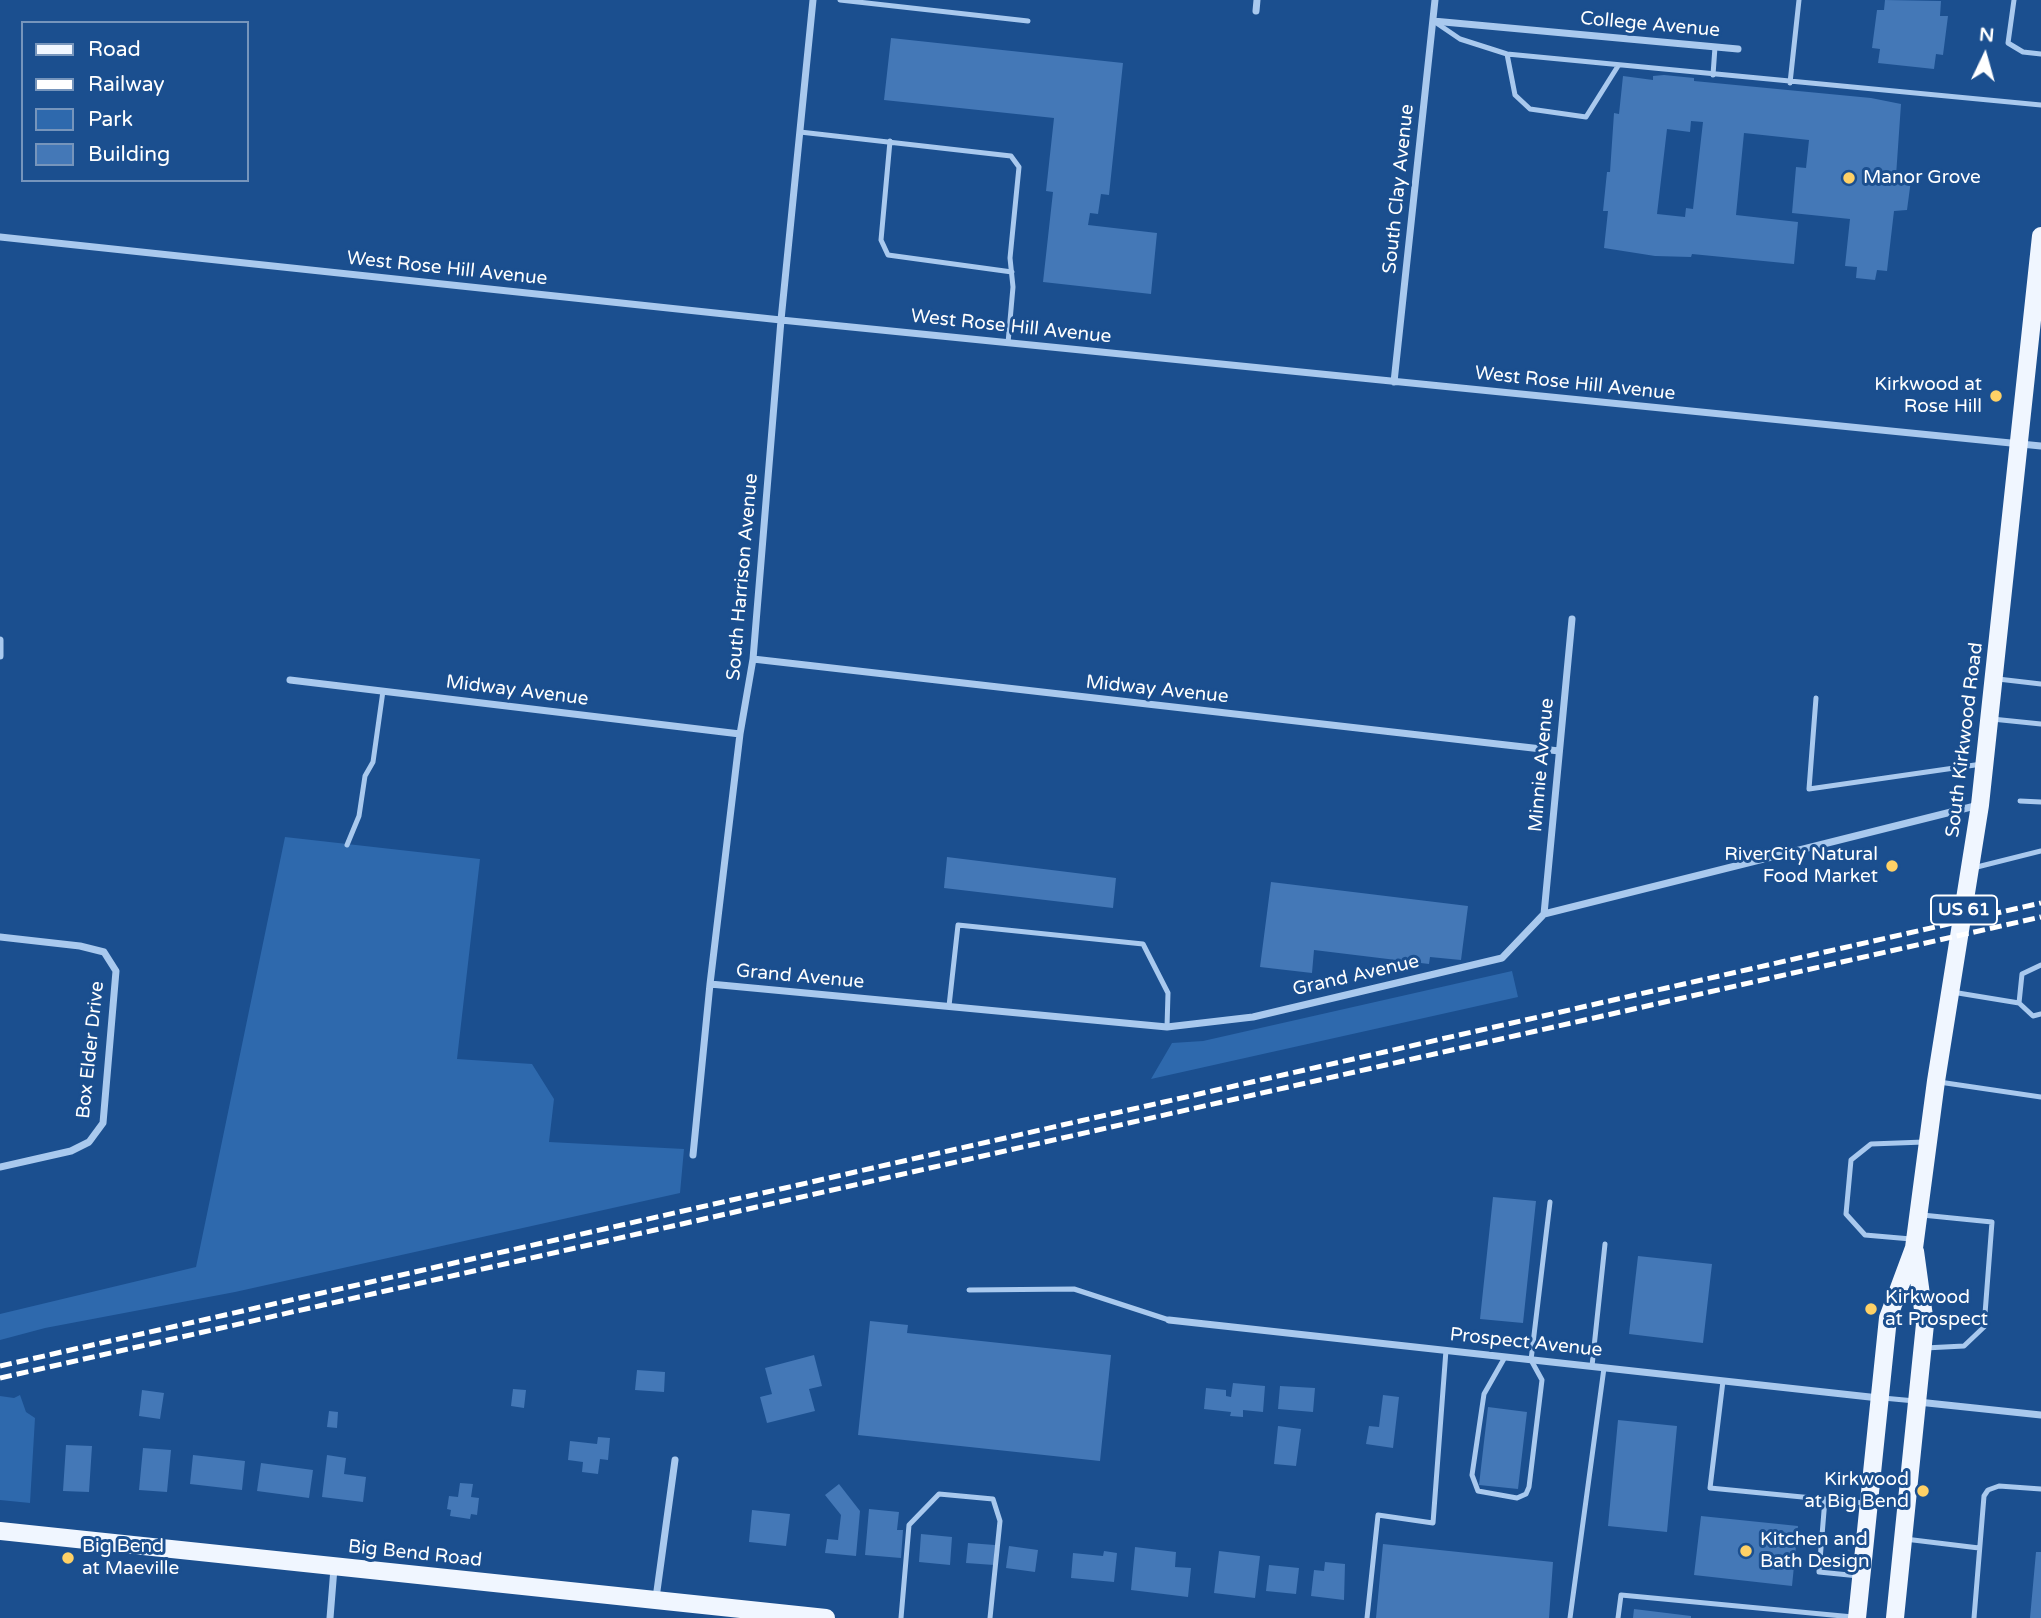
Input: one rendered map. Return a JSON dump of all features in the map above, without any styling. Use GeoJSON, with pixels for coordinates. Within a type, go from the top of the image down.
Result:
{"type":"FeatureCollection","features":[{"type":"Feature","properties":{"kind":"main road","name":"South Kirkwood Road"},"geometry":{"type":"LineString","coordinates":[[1897,1614],[1902,1539],[1925,1324],[1915,1244],[1918,1215],[1936,1081],[1980,805],[2041,236]]}},
{"type":"Feature","properties":{"kind":"main road","name":"South Kirkwood Road"},"geometry":{"type":"LineString","coordinates":[[1857,1618],[1888,1318],[1915,1244]]}},
{"type":"Feature","properties":{"kind":"main road","name":"Big Bend Road"},"geometry":{"type":"LineString","coordinates":[[0,1531],[656,1600],[711,1612],[826,1618]]}},
{"type":"Feature","properties":{"kind":"street","name":"South Harrison Avenue"},"geometry":{"type":"LineString","coordinates":[[693,1155],[740,734],[753,659],[781,320],[813,0]]}},
{"type":"Feature","properties":{"kind":"street"},"geometry":{"type":"LineString","coordinates":[[1256,11],[1257,0]]}},
{"type":"Feature","properties":{"kind":"street","name":"South Clay Avenue"},"geometry":{"type":"LineString","coordinates":[[1394,382],[1435,0]]}},
{"type":"Feature","properties":{"kind":"street","name":"College Avenue"},"geometry":{"type":"LineString","coordinates":[[1433,21],[1738,49]]}},
{"type":"Feature","properties":{"kind":"street","name":"West Rose Hill Avenue"},"geometry":{"type":"LineString","coordinates":[[0,237],[781,320],[2041,446]]}},
{"type":"Feature","properties":{"kind":"street","name":"Minnie Avenue"},"geometry":{"type":"LineString","coordinates":[[1544,914],[1572,618]]}},
{"type":"Feature","properties":{"kind":"street"},"geometry":{"type":"LineString","coordinates":[[0,640],[0,656]]}},
{"type":"Feature","properties":{"kind":"street","name":"Midway Avenue"},"geometry":{"type":"LineString","coordinates":[[753,659],[1559,751]]}},
{"type":"Feature","properties":{"kind":"street","name":"Midway Avenue"},"geometry":{"type":"LineString","coordinates":[[290,680],[740,734]]}},
{"type":"Feature","properties":{"kind":"street"},"geometry":{"type":"LineString","coordinates":[[1544,914],[1980,805]]}},
{"type":"Feature","properties":{"kind":"street","name":"Grand Avenue"},"geometry":{"type":"LineString","coordinates":[[710,984],[1167,1027],[1253,1017],[1502,958],[1544,914]]}},
{"type":"Feature","properties":{"kind":"street","name":"Box Elder Drive"},"geometry":{"type":"LineString","coordinates":[[0,937],[80,946],[104,952],[116,971],[103,1124],[89,1142],[71,1151],[0,1167]]}},
{"type":"Feature","properties":{"kind":"street","name":"Prospect Avenue"},"geometry":{"type":"LineString","coordinates":[[1169,1320],[1880,1398]]}},
{"type":"Feature","properties":{"kind":"street"},"geometry":{"type":"LineString","coordinates":[[1917,1402],[2041,1415]]}},
{"type":"Feature","properties":{"kind":"street"},"geometry":{"type":"LineString","coordinates":[[656,1600],[676,1460]]}},
{"type":"Feature","properties":{"kind":"street"},"geometry":{"type":"LineString","coordinates":[[0,1531],[0,1538]]}},
{"type":"Feature","properties":{"kind":"street"},"geometry":{"type":"LineString","coordinates":[[330,1618],[334,1567]]}},
{"type":"Feature","properties":{"kind":"lane"},"geometry":{"type":"LineString","coordinates":[[840,0],[1028,21]]}},
{"type":"Feature","properties":{"kind":"lane"},"geometry":{"type":"LineString","coordinates":[[1790,83],[1798,0]]}},
{"type":"Feature","properties":{"kind":"lane"},"geometry":{"type":"LineString","coordinates":[[2014,0],[2008,43],[2023,52],[2041,54]]}},
{"type":"Feature","properties":{"kind":"lane"},"geometry":{"type":"LineString","coordinates":[[1433,21],[1460,39],[1507,54],[2041,105]]}},
{"type":"Feature","properties":{"kind":"lane"},"geometry":{"type":"LineString","coordinates":[[1713,75],[1715,47]]}},
{"type":"Feature","properties":{"kind":"lane"},"geometry":{"type":"LineString","coordinates":[[1507,54],[1515,95],[1530,109],[1586,117],[1618,66]]}},
{"type":"Feature","properties":{"kind":"lane"},"geometry":{"type":"LineString","coordinates":[[800,132],[1011,156],[1019,167],[1010,258],[1012,272],[1008,343]]}},
{"type":"Feature","properties":{"kind":"lane"},"geometry":{"type":"LineString","coordinates":[[890,141],[881,240],[888,255],[1012,272]]}},
{"type":"Feature","properties":{"kind":"lane"},"geometry":{"type":"LineString","coordinates":[[1995,679],[2041,684]]}},
{"type":"Feature","properties":{"kind":"lane"},"geometry":{"type":"LineString","coordinates":[[347,845],[359,816],[365,776],[373,762],[383,691]]}},
{"type":"Feature","properties":{"kind":"lane"},"geometry":{"type":"LineString","coordinates":[[1815,698],[1809,789],[1984,764]]}},
{"type":"Feature","properties":{"kind":"lane"},"geometry":{"type":"LineString","coordinates":[[1990,719],[2041,724]]}},
{"type":"Feature","properties":{"kind":"lane"},"geometry":{"type":"LineString","coordinates":[[2020,801],[2041,802]]}},
{"type":"Feature","properties":{"kind":"lane"},"geometry":{"type":"LineString","coordinates":[[1970,869],[2041,851]]}},
{"type":"Feature","properties":{"kind":"lane"},"geometry":{"type":"LineString","coordinates":[[949,1006],[958,925],[1143,944],[1168,993],[1167,1027]]}},
{"type":"Feature","properties":{"kind":"lane"},"geometry":{"type":"LineString","coordinates":[[2019,1003],[2022,974],[2041,965]]}},
{"type":"Feature","properties":{"kind":"lane"},"geometry":{"type":"LineString","coordinates":[[1952,992],[2019,1003],[2033,1016],[2041,1014]]}},
{"type":"Feature","properties":{"kind":"lane"},"geometry":{"type":"LineString","coordinates":[[1936,1081],[2041,1097]]}},
{"type":"Feature","properties":{"kind":"lane"},"geometry":{"type":"LineString","coordinates":[[1915,1244],[1865,1235],[1846,1214],[1851,1160],[1871,1144],[1927,1141]]}},
{"type":"Feature","properties":{"kind":"lane"},"geometry":{"type":"LineString","coordinates":[[1505,1357],[1484,1394],[1472,1475],[1478,1491],[1517,1498],[1526,1494],[1530,1487],[1542,1380],[1531,1360],[1550,1202]]}},
{"type":"Feature","properties":{"kind":"lane"},"geometry":{"type":"LineString","coordinates":[[1918,1215],[1992,1222],[1984,1327],[1964,1346],[1922,1348]]}},
{"type":"Feature","properties":{"kind":"lane"},"geometry":{"type":"LineString","coordinates":[[1592,1366],[1605,1244]]}},
{"type":"Feature","properties":{"kind":"lane"},"geometry":{"type":"LineString","coordinates":[[968,1290],[1074,1289],[1169,1320]]}},
{"type":"Feature","properties":{"kind":"lane"},"geometry":{"type":"LineString","coordinates":[[1367,1618],[1378,1515],[1433,1523],[1446,1350]]}},
{"type":"Feature","properties":{"kind":"lane"},"geometry":{"type":"LineString","coordinates":[[1570,1618],[1604,1368]]}},
{"type":"Feature","properties":{"kind":"lane"},"geometry":{"type":"LineString","coordinates":[[1723,1381],[1710,1488],[1869,1503]]}},
{"type":"Feature","properties":{"kind":"lane"},"geometry":{"type":"LineString","coordinates":[[1880,1398],[1917,1402]]}},
{"type":"Feature","properties":{"kind":"lane"},"geometry":{"type":"LineString","coordinates":[[1974,1618],[1984,1496],[1988,1490],[1999,1486],[2041,1489]]}},
{"type":"Feature","properties":{"kind":"lane"},"geometry":{"type":"LineString","coordinates":[[901,1618],[909,1525],[939,1494],[993,1499],[1000,1521],[990,1618]]}},
{"type":"Feature","properties":{"kind":"lane"},"geometry":{"type":"LineString","coordinates":[[1825,1499],[1819,1572],[1862,1576]]}},
{"type":"Feature","properties":{"kind":"lane"},"geometry":{"type":"LineString","coordinates":[[1902,1539],[1979,1548]]}},
{"type":"Feature","properties":{"kind":"lane"},"geometry":{"type":"LineString","coordinates":[[1618,1618],[1621,1595],[1857,1618]]}},
{"type":"Feature","properties":{"kind":"green space"},"geometry":{"type":"Polygon","coordinates":[[[285,837],[480,859],[457,1059],[532,1064],[554,1099],[549,1142],[684,1149],[680,1193],[235,1292],[45,1328],[0,1340],[0,1314],[196,1267],[285,837]]]}},
{"type":"Feature","properties":{"kind":"green space"},"geometry":{"type":"Polygon","coordinates":[[[1512,971],[1518,997],[1151,1079],[1172,1043],[1203,1041],[1512,971]]]}},
{"type":"Feature","properties":{"kind":"green space"},"geometry":{"type":"Polygon","coordinates":[[[20,1395],[26,1412],[35,1418],[30,1503],[0,1500],[0,1396],[14,1398],[20,1395]]]}},
{"type":"Feature","properties":{"kind":"building"},"geometry":{"type":"Polygon","coordinates":[[[1885,0],[1941,1],[1940,16],[1948,16],[1943,55],[1936,54],[1934,69],[1878,63],[1880,49],[1872,48],[1877,10],[1884,10],[1885,0]]]}},
{"type":"Feature","properties":{"kind":"building"},"geometry":{"type":"Polygon","coordinates":[[[891,38],[1123,63],[1109,195],[1101,194],[1098,214],[1090,213],[1088,225],[1157,233],[1151,294],[1043,282],[1053,192],[1046,191],[1054,118],[884,100],[891,38]]]}},
{"type":"Feature","properties":{"kind":"building","name":"Manor Grove"},"geometry":{"type":"Polygon","coordinates":[[[1623,76],[1653,80],[1653,76],[1694,78],[1694,81],[1871,98],[1901,104],[1896,176],[1911,180],[1907,210],[1894,211],[1887,271],[1877,270],[1875,280],[1856,278],[1857,267],[1845,266],[1850,219],[1792,213],[1796,167],[1806,168],[1809,140],[1744,133],[1736,215],[1798,222],[1794,264],[1692,254],[1691,257],[1655,256],[1604,248],[1608,211],[1603,211],[1607,172],[1610,172],[1614,113],[1619,114],[1623,76]],[[1691,121],[1690,132],[1667,129],[1657,214],[1685,217],[1686,208],[1693,209],[1703,122],[1691,121]]]}},
{"type":"Feature","properties":{"kind":"building"},"geometry":{"type":"Polygon","coordinates":[[[947,857],[1116,878],[1113,908],[944,888],[947,857]]]}},
{"type":"Feature","properties":{"kind":"building"},"geometry":{"type":"Polygon","coordinates":[[[1271,882],[1468,906],[1461,960],[1430,957],[1429,964],[1314,950],[1312,973],[1260,967],[1271,882]]]}},
{"type":"Feature","properties":{"kind":"building"},"geometry":{"type":"Polygon","coordinates":[[[1493,1197],[1536,1201],[1523,1323],[1480,1319],[1493,1197]]]}},
{"type":"Feature","properties":{"kind":"building"},"geometry":{"type":"Polygon","coordinates":[[[1638,1256],[1712,1264],[1703,1343],[1629,1334],[1638,1256]]]}},
{"type":"Feature","properties":{"kind":"building"},"geometry":{"type":"Polygon","coordinates":[[[870,1321],[908,1325],[907,1333],[1111,1355],[1100,1461],[858,1435],[870,1321]]]}},
{"type":"Feature","properties":{"kind":"building"},"geometry":{"type":"Polygon","coordinates":[[[814,1355],[822,1386],[809,1389],[815,1411],[767,1423],[760,1397],[772,1394],[765,1368],[814,1355]]]}},
{"type":"Feature","properties":{"kind":"building"},"geometry":{"type":"Polygon","coordinates":[[[637,1370],[665,1372],[664,1392],[635,1390],[637,1370]]]}},
{"type":"Feature","properties":{"kind":"building"},"geometry":{"type":"Polygon","coordinates":[[[1233,1383],[1265,1386],[1263,1412],[1243,1410],[1243,1417],[1230,1416],[1231,1412],[1204,1409],[1206,1388],[1226,1390],[1226,1396],[1231,1397],[1233,1383]]]}},
{"type":"Feature","properties":{"kind":"building"},"geometry":{"type":"Polygon","coordinates":[[[1280,1386],[1315,1388],[1313,1412],[1278,1409],[1280,1386]]]}},
{"type":"Feature","properties":{"kind":"building"},"geometry":{"type":"Polygon","coordinates":[[[513,1389],[526,1390],[524,1408],[511,1406],[513,1389]]]}},
{"type":"Feature","properties":{"kind":"building"},"geometry":{"type":"Polygon","coordinates":[[[142,1390],[164,1393],[160,1419],[139,1416],[142,1390]]]}},
{"type":"Feature","properties":{"kind":"building"},"geometry":{"type":"Polygon","coordinates":[[[1383,1395],[1399,1397],[1393,1448],[1366,1444],[1369,1426],[1379,1427],[1383,1395]]]}},
{"type":"Feature","properties":{"kind":"building"},"geometry":{"type":"Polygon","coordinates":[[[1488,1407],[1527,1412],[1518,1489],[1479,1485],[1488,1407]]]}},
{"type":"Feature","properties":{"kind":"building"},"geometry":{"type":"Polygon","coordinates":[[[329,1411],[338,1412],[337,1428],[327,1427],[329,1411]]]}},
{"type":"Feature","properties":{"kind":"building"},"geometry":{"type":"Polygon","coordinates":[[[1618,1420],[1677,1426],[1667,1532],[1608,1526],[1618,1420]]]}},
{"type":"Feature","properties":{"kind":"building"},"geometry":{"type":"Polygon","coordinates":[[[1278,1426],[1301,1429],[1296,1466],[1274,1464],[1278,1426]]]}},
{"type":"Feature","properties":{"kind":"building"},"geometry":{"type":"Polygon","coordinates":[[[598,1437],[610,1438],[608,1460],[600,1459],[598,1474],[582,1472],[583,1462],[568,1460],[570,1441],[597,1444],[598,1437]]]}},
{"type":"Feature","properties":{"kind":"building"},"geometry":{"type":"Polygon","coordinates":[[[66,1445],[92,1446],[89,1492],[63,1491],[66,1445]]]}},
{"type":"Feature","properties":{"kind":"building"},"geometry":{"type":"Polygon","coordinates":[[[143,1448],[171,1450],[167,1492],[139,1490],[143,1448]]]}},
{"type":"Feature","properties":{"kind":"building"},"geometry":{"type":"Polygon","coordinates":[[[193,1455],[245,1461],[242,1490],[190,1484],[193,1455]]]}},
{"type":"Feature","properties":{"kind":"building"},"geometry":{"type":"Polygon","coordinates":[[[327,1455],[346,1458],[344,1474],[366,1477],[363,1502],[322,1497],[327,1455]]]}},
{"type":"Feature","properties":{"kind":"building"},"geometry":{"type":"Polygon","coordinates":[[[261,1463],[313,1470],[309,1498],[257,1491],[261,1463]]]}},
{"type":"Feature","properties":{"kind":"building"},"geometry":{"type":"Polygon","coordinates":[[[460,1483],[473,1484],[471,1497],[479,1498],[477,1515],[471,1514],[470,1519],[450,1516],[451,1510],[447,1509],[449,1496],[458,1497],[460,1483]]]}},
{"type":"Feature","properties":{"kind":"building"},"geometry":{"type":"Polygon","coordinates":[[[839,1484],[860,1511],[856,1556],[825,1553],[827,1539],[838,1540],[841,1515],[825,1495],[839,1484]]]}},
{"type":"Feature","properties":{"kind":"building"},"geometry":{"type":"Polygon","coordinates":[[[869,1509],[899,1512],[897,1530],[903,1530],[901,1558],[865,1555],[869,1509]]]}},
{"type":"Feature","properties":{"kind":"building"},"geometry":{"type":"Polygon","coordinates":[[[752,1510],[790,1514],[786,1546],[749,1542],[752,1510]]]}},
{"type":"Feature","properties":{"kind":"building","name":"Kitchen and Bath Design"},"geometry":{"type":"Polygon","coordinates":[[[1701,1516],[1798,1526],[1792,1586],[1694,1575],[1701,1516]]]}},
{"type":"Feature","properties":{"kind":"building"},"geometry":{"type":"Polygon","coordinates":[[[921,1534],[952,1537],[950,1565],[919,1562],[921,1534]]]}},
{"type":"Feature","properties":{"kind":"building"},"geometry":{"type":"Polygon","coordinates":[[[968,1543],[995,1545],[994,1565],[966,1563],[968,1543]]]}},
{"type":"Feature","properties":{"kind":"building"},"geometry":{"type":"Polygon","coordinates":[[[1383,1544],[1553,1562],[1549,1618],[1376,1618],[1383,1544]]]}},
{"type":"Feature","properties":{"kind":"building"},"geometry":{"type":"Polygon","coordinates":[[[1009,1546],[1038,1550],[1035,1572],[1006,1568],[1009,1546]]]}},
{"type":"Feature","properties":{"kind":"building"},"geometry":{"type":"Polygon","coordinates":[[[1135,1547],[1176,1552],[1175,1567],[1191,1568],[1188,1597],[1131,1590],[1135,1547]]]}},
{"type":"Feature","properties":{"kind":"building"},"geometry":{"type":"Polygon","coordinates":[[[1104,1551],[1117,1553],[1114,1582],[1071,1578],[1073,1553],[1103,1556],[1104,1551]]]}},
{"type":"Feature","properties":{"kind":"building"},"geometry":{"type":"Polygon","coordinates":[[[1219,1551],[1260,1556],[1255,1598],[1214,1593],[1219,1551]]]}},
{"type":"Feature","properties":{"kind":"building"},"geometry":{"type":"Polygon","coordinates":[[[2036,1552],[2041,1552],[2041,1618],[2030,1618],[2036,1552]]]}},
{"type":"Feature","properties":{"kind":"building"},"geometry":{"type":"Polygon","coordinates":[[[1325,1562],[1345,1564],[1344,1600],[1311,1596],[1314,1570],[1324,1571],[1325,1562]]]}},
{"type":"Feature","properties":{"kind":"building"},"geometry":{"type":"Polygon","coordinates":[[[1269,1565],[1299,1568],[1296,1594],[1266,1591],[1269,1565]]]}},
{"type":"Feature","properties":{"kind":"building"},"geometry":{"type":"Polygon","coordinates":[[[1634,1609],[1691,1616],[1691,1618],[1633,1618],[1634,1609]]]}},
{"type":"Feature","properties":{"kind":"railway"},"geometry":{"type":"LineString","coordinates":[[0,1366],[2041,903]]}},
{"type":"Feature","properties":{"kind":"railway"},"geometry":{"type":"LineString","coordinates":[[0,1378],[2041,917]]}},
{"type":"Feature","properties":{"kind":"place","name":"Manor Grove"},"geometry":{"type":"Point","coordinates":[1849,178]}},
{"type":"Feature","properties":{"kind":"place","name":"Kirkwood at Rose Hill"},"geometry":{"type":"Point","coordinates":[1996,396]}},
{"type":"Feature","properties":{"kind":"place","name":"RiverCity Natural Food Market"},"geometry":{"type":"Point","coordinates":[1892,866]}},
{"type":"Feature","properties":{"kind":"place","name":"Kirkwood at Prospect"},"geometry":{"type":"Point","coordinates":[1871,1309]}},
{"type":"Feature","properties":{"kind":"place","name":"Kirkwood at Big Bend"},"geometry":{"type":"Point","coordinates":[1923,1491]}},
{"type":"Feature","properties":{"kind":"place","name":"Kitchen and Bath Design"},"geometry":{"type":"Point","coordinates":[1746,1551]}},
{"type":"Feature","properties":{"kind":"place","name":"Big Bend at Maeville"},"geometry":{"type":"Point","coordinates":[68,1558]}}]}
